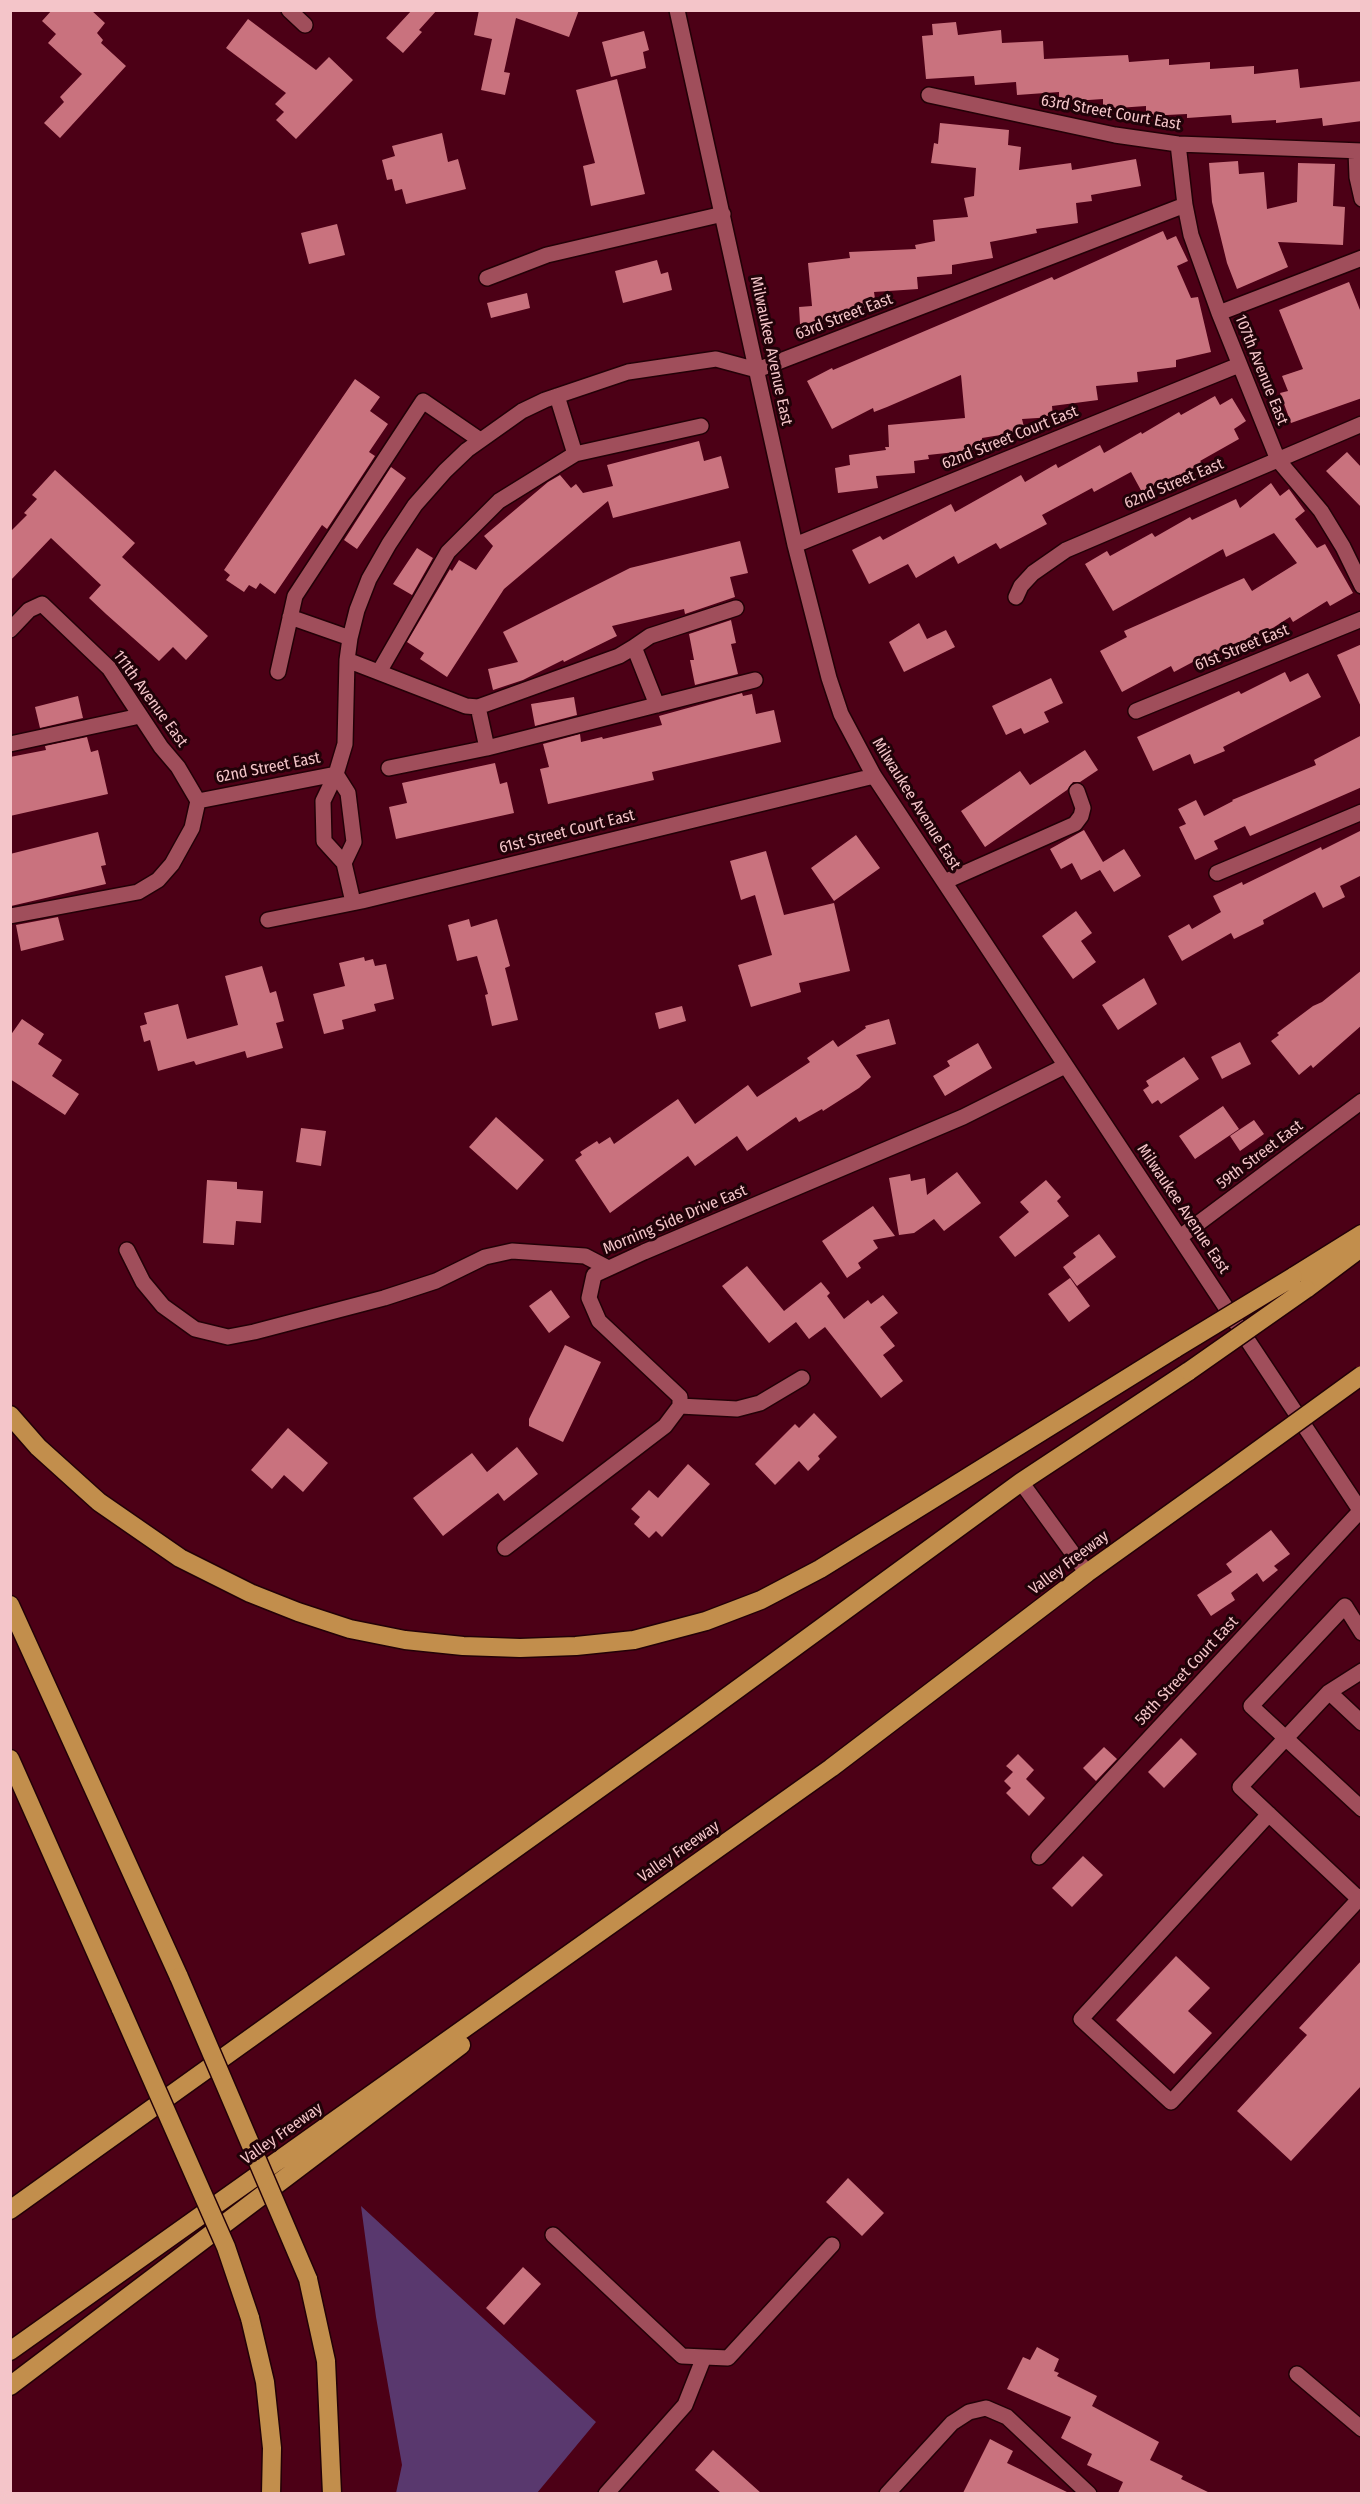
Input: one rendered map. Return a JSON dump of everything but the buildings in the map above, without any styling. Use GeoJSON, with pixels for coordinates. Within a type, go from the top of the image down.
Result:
{"type":"FeatureCollection","features":[{"type":"Feature","properties":{"kind":"highway"},"geometry":{"type":"LineString","coordinates":[[10,2210],[691,1723],[1021,1482],[1189,1371],[1362,1234]]}},
{"type":"Feature","properties":{"kind":"highway"},"geometry":{"type":"LineString","coordinates":[[10,1415],[38,1447],[99,1502],[180,1558],[250,1593],[339,1625],[405,1640],[486,1647],[576,1646],[634,1640],[706,1621],[761,1600],[820,1569],[1176,1348],[1362,1247]]}},
{"type":"Feature","properties":{"kind":"highway","name":"Valley Freeway"},"geometry":{"type":"LineString","coordinates":[[10,2351],[831,1768],[1087,1573],[1362,1375]]}},
{"type":"Feature","properties":{"kind":"highway"},"geometry":{"type":"LineString","coordinates":[[10,1605],[179,1977],[308,2279],[326,2361],[332,2493]]}},
{"type":"Feature","properties":{"kind":"highway"},"geometry":{"type":"LineString","coordinates":[[10,1759],[226,2247],[250,2318],[265,2382],[272,2448],[271,2493]]}},
{"type":"Feature","properties":{"kind":"highway"},"geometry":{"type":"LineString","coordinates":[[10,2386],[436,2064],[581,1951],[831,1768]]}},
{"type":"Feature","properties":{"kind":"street"},"geometry":{"type":"LineString","coordinates":[[289,10],[305,25]]}},
{"type":"Feature","properties":{"kind":"street","name":"Milwaukee Avenue East"},"geometry":{"type":"LineString","coordinates":[[677,10],[795,544],[829,678],[841,714],[874,776],[1361,1511]]}},
{"type":"Feature","properties":{"kind":"street","name":"63rd Street Court East"},"geometry":{"type":"LineString","coordinates":[[929,96],[1115,135],[1178,144],[1359,152]]}},
{"type":"Feature","properties":{"kind":"street","name":"107th Avenue East"},"geometry":{"type":"LineString","coordinates":[[1178,144],[1191,235],[1239,365],[1278,460],[1321,511],[1343,547],[1362,586]]}},
{"type":"Feature","properties":{"kind":"street"},"geometry":{"type":"LineString","coordinates":[[1359,152],[1357,177],[1362,199]]}},
{"type":"Feature","properties":{"kind":"street","name":"63rd Street East"},"geometry":{"type":"LineString","coordinates":[[757,370],[1185,205]]}},
{"type":"Feature","properties":{"kind":"street"},"geometry":{"type":"LineString","coordinates":[[487,278],[547,255],[723,214]]}},
{"type":"Feature","properties":{"kind":"street"},"geometry":{"type":"LineString","coordinates":[[1219,313],[1362,258]]}},
{"type":"Feature","properties":{"kind":"street"},"geometry":{"type":"LineString","coordinates":[[353,902],[344,863],[324,841],[323,801],[336,774],[345,744],[347,660],[357,610],[369,579],[389,544],[416,505],[454,462],[480,440],[522,411],[557,396],[628,372],[716,359],[757,370]]}},
{"type":"Feature","properties":{"kind":"street","name":"62nd Street Court East"},"geometry":{"type":"LineString","coordinates":[[795,544],[1239,365]]}},
{"type":"Feature","properties":{"kind":"street"},"geometry":{"type":"LineString","coordinates":[[557,396],[575,454]]}},
{"type":"Feature","properties":{"kind":"street"},"geometry":{"type":"LineString","coordinates":[[278,672],[295,596],[423,401],[480,440]]}},
{"type":"Feature","properties":{"kind":"street","name":"62nd Street East"},"geometry":{"type":"LineString","coordinates":[[1016,597],[1021,586],[1033,573],[1066,550],[1362,424]]}},
{"type":"Feature","properties":{"kind":"street"},"geometry":{"type":"LineString","coordinates":[[379,672],[448,552],[499,501],[575,454],[701,426]]}},
{"type":"Feature","properties":{"kind":"street","name":"111th Avenue East"},"geometry":{"type":"LineString","coordinates":[[10,630],[29,610],[42,604],[109,668],[198,801]]}},
{"type":"Feature","properties":{"kind":"street"},"geometry":{"type":"LineString","coordinates":[[347,660],[466,706],[478,707],[619,656],[650,636],[736,608]]}},
{"type":"Feature","properties":{"kind":"street"},"geometry":{"type":"LineString","coordinates":[[290,617],[350,638]]}},
{"type":"Feature","properties":{"kind":"street","name":"61st Street East"},"geometry":{"type":"LineString","coordinates":[[1136,711],[1362,619]]}},
{"type":"Feature","properties":{"kind":"street"},"geometry":{"type":"LineString","coordinates":[[634,647],[657,705]]}},
{"type":"Feature","properties":{"kind":"street"},"geometry":{"type":"LineString","coordinates":[[389,768],[487,748],[754,680]]}},
{"type":"Feature","properties":{"kind":"street"},"geometry":{"type":"LineString","coordinates":[[478,707],[487,748]]}},
{"type":"Feature","properties":{"kind":"street"},"geometry":{"type":"LineString","coordinates":[[10,744],[140,716]]}},
{"type":"Feature","properties":{"kind":"street"},"geometry":{"type":"LineString","coordinates":[[336,774],[348,793],[354,842],[344,863]]}},
{"type":"Feature","properties":{"kind":"street","name":"62nd Street East"},"geometry":{"type":"LineString","coordinates":[[10,916],[138,892],[158,880],[172,864],[192,828],[198,801],[336,774]]}},
{"type":"Feature","properties":{"kind":"street","name":"61st Street Court East"},"geometry":{"type":"LineString","coordinates":[[268,920],[353,902],[874,776]]}},
{"type":"Feature","properties":{"kind":"street"},"geometry":{"type":"LineString","coordinates":[[944,882],[1075,824],[1083,808],[1082,799],[1077,791]]}},
{"type":"Feature","properties":{"kind":"street"},"geometry":{"type":"LineString","coordinates":[[1217,873],[1362,812]]}},
{"type":"Feature","properties":{"kind":"street"},"geometry":{"type":"LineString","coordinates":[[323,816],[351,816]]}},
{"type":"Feature","properties":{"kind":"street","name":"Morning Side Drive East"},"geometry":{"type":"LineString","coordinates":[[680,1406],[680,1397],[667,1383],[599,1321],[589,1298],[594,1275],[963,1117],[1065,1066]]}},
{"type":"Feature","properties":{"kind":"street","name":"59th Street East"},"geometry":{"type":"LineString","coordinates":[[1180,1237],[1362,1101]]}},
{"type":"Feature","properties":{"kind":"street"},"geometry":{"type":"LineString","coordinates":[[127,1250],[143,1282],[163,1306],[195,1329],[228,1337],[384,1298],[436,1281],[486,1257],[512,1251],[585,1256],[608,1268]]}},
{"type":"Feature","properties":{"kind":"street"},"geometry":{"type":"LineString","coordinates":[[505,1548],[665,1426],[680,1406],[737,1409],[760,1403],[802,1377]]}},
{"type":"Feature","properties":{"kind":"street"},"geometry":{"type":"LineString","coordinates":[[1021,1482],[1087,1573]]}},
{"type":"Feature","properties":{"kind":"street","name":"58th Street Court East"},"geometry":{"type":"LineString","coordinates":[[1040,1857],[1361,1511]]}},
{"type":"Feature","properties":{"kind":"street"},"geometry":{"type":"LineString","coordinates":[[1362,1633],[1344,1606],[1251,1706],[1362,1809]]}},
{"type":"Feature","properties":{"kind":"street"},"geometry":{"type":"LineString","coordinates":[[1269,1814],[1081,2019],[1172,2102],[1360,1897],[1240,1787],[1329,1692],[1362,1671]]}},
{"type":"Feature","properties":{"kind":"street"},"geometry":{"type":"LineString","coordinates":[[1329,1692],[1362,1723]]}},
{"type":"Feature","properties":{"kind":"street"},"geometry":{"type":"LineString","coordinates":[[553,2235],[682,2356],[728,2358],[832,2245]]}},
{"type":"Feature","properties":{"kind":"street"},"geometry":{"type":"LineString","coordinates":[[606,2493],[685,2405],[704,2357]]}},
{"type":"Feature","properties":{"kind":"street"},"geometry":{"type":"LineString","coordinates":[[1297,2374],[1362,2429]]}},
{"type":"Feature","properties":{"kind":"street"},"geometry":{"type":"LineString","coordinates":[[887,2493],[952,2423],[977,2410],[986,2408],[1007,2417],[1089,2493]]}},
{"type":"Feature","properties":{"kind":"shaded area"},"geometry":{"type":"Polygon","coordinates":[[[361,2206],[596,2422],[537,2493],[396,2493],[402,2465],[376,2317],[361,2206]]]}}]}
